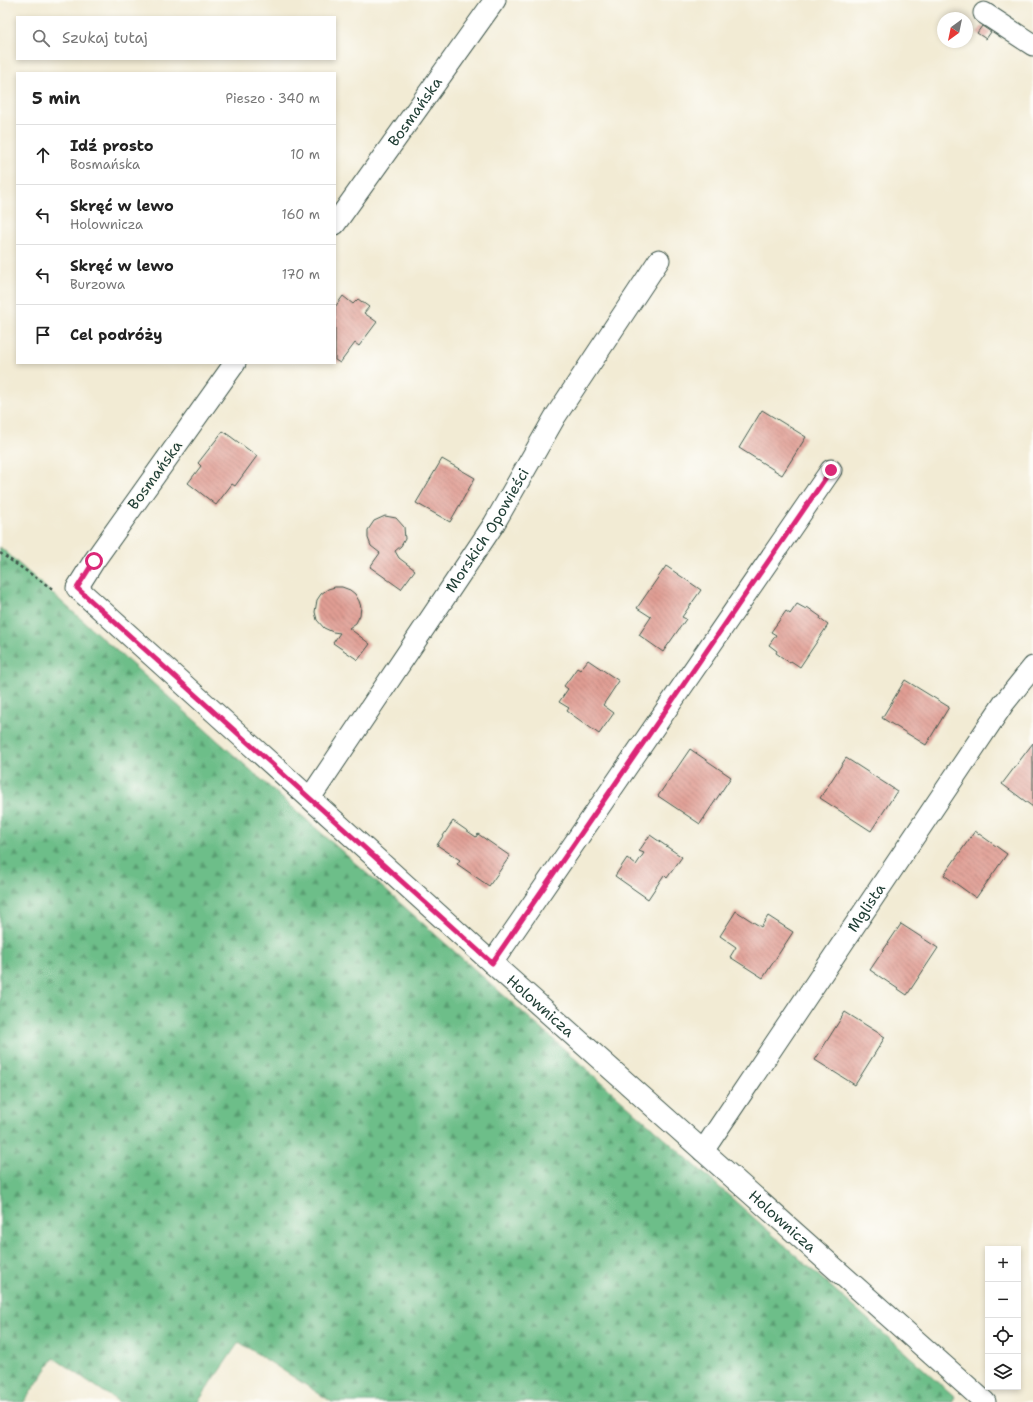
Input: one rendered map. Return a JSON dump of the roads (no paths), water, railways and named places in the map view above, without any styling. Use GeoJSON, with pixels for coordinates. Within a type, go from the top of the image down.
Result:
{"type":"FeatureCollection","features":[{"type":"Feature","properties":{"kind":"street","name":"Bosmańska"},"geometry":{"type":"LineString","coordinates":[[336,223],[495,0]]}},
{"type":"Feature","properties":{"kind":"street"},"geometry":{"type":"LineString","coordinates":[[984,13],[1033,44]]}},
{"type":"Feature","properties":{"kind":"street","name":"Morskich Opowieści"},"geometry":{"type":"LineString","coordinates":[[310,798],[494,524],[555,417],[659,260]]}},
{"type":"Feature","properties":{"kind":"street","name":"Bosmańska"},"geometry":{"type":"LineString","coordinates":[[77,588],[94,561],[234,364]]}},
{"type":"Feature","properties":{"kind":"street"},"geometry":{"type":"LineString","coordinates":[[492,963],[831,470]]}},
{"type":"Feature","properties":{"kind":"street","name":"Holownicza"},"geometry":{"type":"LineString","coordinates":[[77,588],[492,963],[985,1402]]}},
{"type":"Feature","properties":{"kind":"street","name":"Mglista"},"geometry":{"type":"LineString","coordinates":[[703,1151],[1004,703],[1033,668]]}}]}
